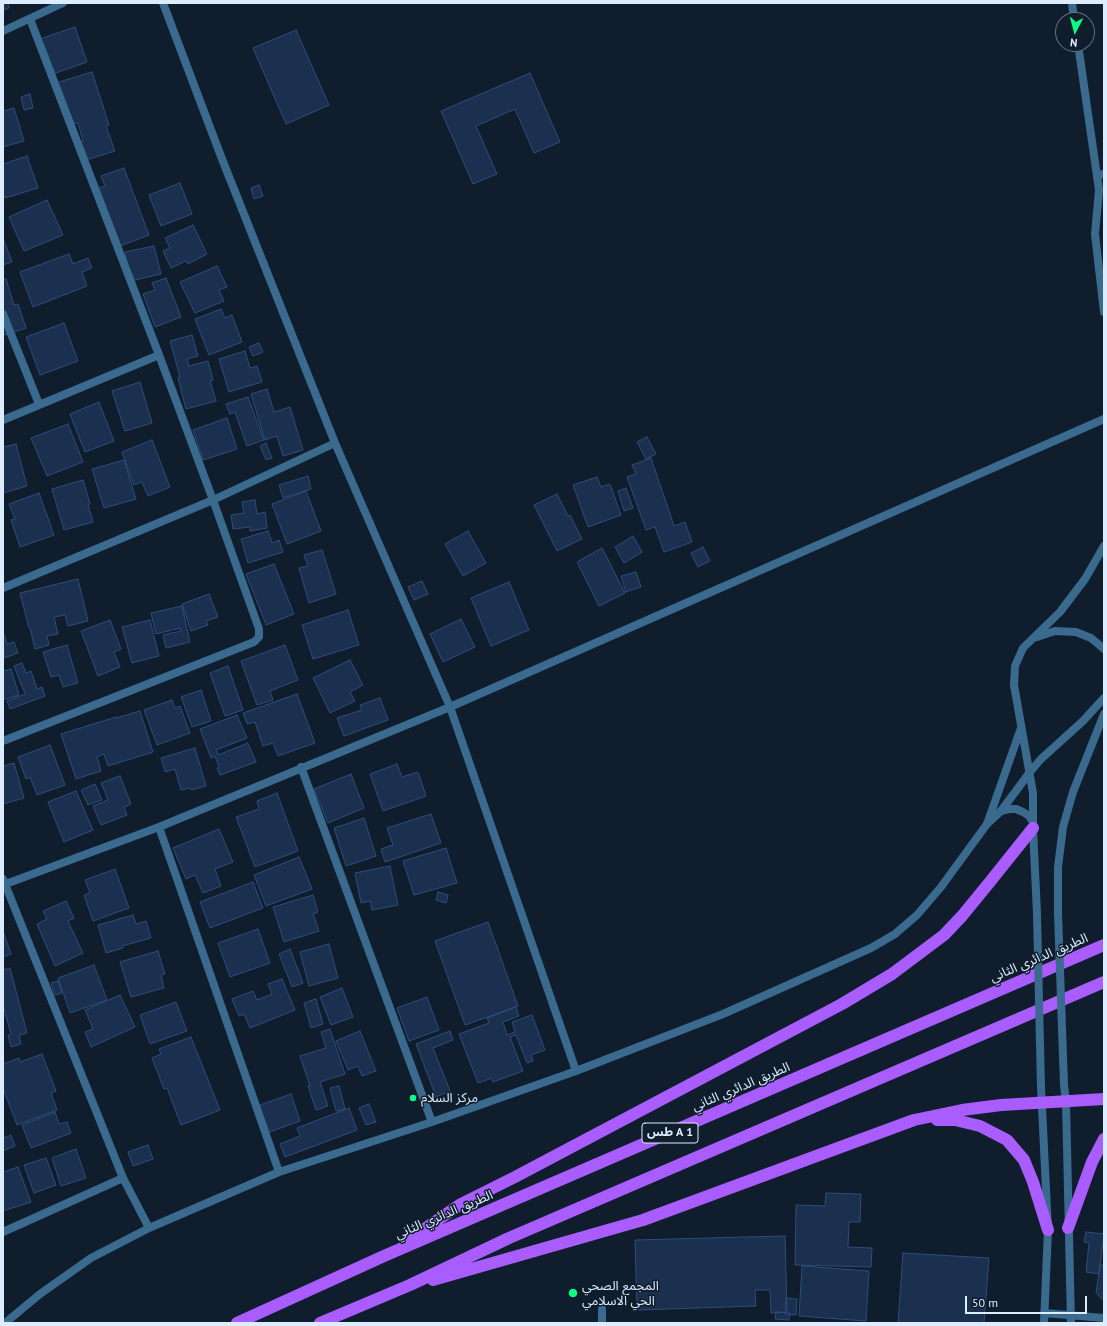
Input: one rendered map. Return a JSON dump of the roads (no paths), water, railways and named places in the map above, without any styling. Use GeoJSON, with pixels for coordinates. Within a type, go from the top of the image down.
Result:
{"type":"FeatureCollection","features":[{"type":"Feature","properties":{"kind":"highway"},"geometry":{"type":"LineString","coordinates":[[384,1256],[461,1204],[835,1008],[892,974],[922,953],[944,935],[962,916],[1033,825]]}},
{"type":"Feature","properties":{"kind":"highway","name":"الطريق الدائري الثاني"},"geometry":{"type":"LineString","coordinates":[[237,1323],[384,1256],[1104,945]]}},
{"type":"Feature","properties":{"kind":"highway","name":"طس A 1"},"geometry":{"type":"LineString","coordinates":[[320,1323],[410,1285],[516,1234],[1104,982]]}},
{"type":"Feature","properties":{"kind":"highway"},"geometry":{"type":"LineString","coordinates":[[410,1285],[454,1275],[643,1220],[914,1120],[962,1110],[1041,1102],[1104,1099]]}},
{"type":"Feature","properties":{"kind":"highway"},"geometry":{"type":"LineString","coordinates":[[914,1120],[955,1120],[980,1126],[1007,1140],[1024,1160],[1033,1182],[1048,1230]]}},
{"type":"Feature","properties":{"kind":"highway"},"geometry":{"type":"LineString","coordinates":[[1068,1228],[1092,1162],[1104,1139]]}},
{"type":"Feature","properties":{"kind":"street"},"geometry":{"type":"LineString","coordinates":[[3,31],[63,3]]}},
{"type":"Feature","properties":{"kind":"street"},"geometry":{"type":"LineString","coordinates":[[163,3],[228,174],[335,443],[450,707],[576,1071]]}},
{"type":"Feature","properties":{"kind":"street"},"geometry":{"type":"LineString","coordinates":[[3,741],[254,642],[259,636],[259,630],[213,500],[30,19]]}},
{"type":"Feature","properties":{"kind":"street"},"geometry":{"type":"LineString","coordinates":[[1079,52],[1101,174],[1095,234],[1104,312]]}},
{"type":"Feature","properties":{"kind":"street"},"geometry":{"type":"LineString","coordinates":[[1099,190],[1104,201]]}},
{"type":"Feature","properties":{"kind":"street"},"geometry":{"type":"LineString","coordinates":[[3,314],[39,404]]}},
{"type":"Feature","properties":{"kind":"street"},"geometry":{"type":"LineString","coordinates":[[3,420],[159,355]]}},
{"type":"Feature","properties":{"kind":"street"},"geometry":{"type":"LineString","coordinates":[[149,1228],[123,1178],[4,883],[159,827],[301,767],[450,707],[1104,419]]}},
{"type":"Feature","properties":{"kind":"street"},"geometry":{"type":"LineString","coordinates":[[3,588],[213,500],[335,443]]}},
{"type":"Feature","properties":{"kind":"street"},"geometry":{"type":"LineString","coordinates":[[1044,1323],[1048,1230],[1041,1102],[1033,793],[1014,685],[1015,666],[1023,648],[1060,612],[1086,579],[1104,546]]}},
{"type":"Feature","properties":{"kind":"street"},"geometry":{"type":"LineString","coordinates":[[1036,637],[1055,631],[1076,632],[1091,638],[1104,649]]}},
{"type":"Feature","properties":{"kind":"street"},"geometry":{"type":"LineString","coordinates":[[5,1323],[40,1294],[91,1258],[149,1228],[279,1172],[432,1122],[576,1071],[723,1014],[871,948],[895,934],[917,915],[941,887],[987,824],[1001,811],[1041,759],[1083,721],[1104,698]]}},
{"type":"Feature","properties":{"kind":"street"},"geometry":{"type":"LineString","coordinates":[[1072,1319],[1068,1228],[1066,1102],[1064,1085],[1058,913],[1058,867],[1063,827],[1073,792],[1104,714]]}},
{"type":"Feature","properties":{"kind":"street"},"geometry":{"type":"LineString","coordinates":[[987,824],[1022,727]]}},
{"type":"Feature","properties":{"kind":"street"},"geometry":{"type":"LineString","coordinates":[[301,767],[432,1122]]}},
{"type":"Feature","properties":{"kind":"street"},"geometry":{"type":"LineString","coordinates":[[1001,811],[1016,809],[1023,812],[1028,816],[1033,825]]}},
{"type":"Feature","properties":{"kind":"street"},"geometry":{"type":"LineString","coordinates":[[159,827],[279,1172]]}},
{"type":"Feature","properties":{"kind":"street"},"geometry":{"type":"LineString","coordinates":[[3,1232],[123,1178]]}},
{"type":"Feature","properties":{"kind":"street"},"geometry":{"type":"LineString","coordinates":[[602,1309],[602,1323]]}},
{"type":"Feature","properties":{"kind":"street"},"geometry":{"type":"LineString","coordinates":[[1044,1313],[1072,1319],[1104,1318]]}},
{"type":"Feature","properties":{"kind":"place","name":"مركز السلام"},"geometry":{"type":"Point","coordinates":[413,1098]}},
{"type":"Feature","properties":{"kind":"place","name":"المجمع الصحي الحي الاسلامي"},"geometry":{"type":"Point","coordinates":[573,1293]}}]}
